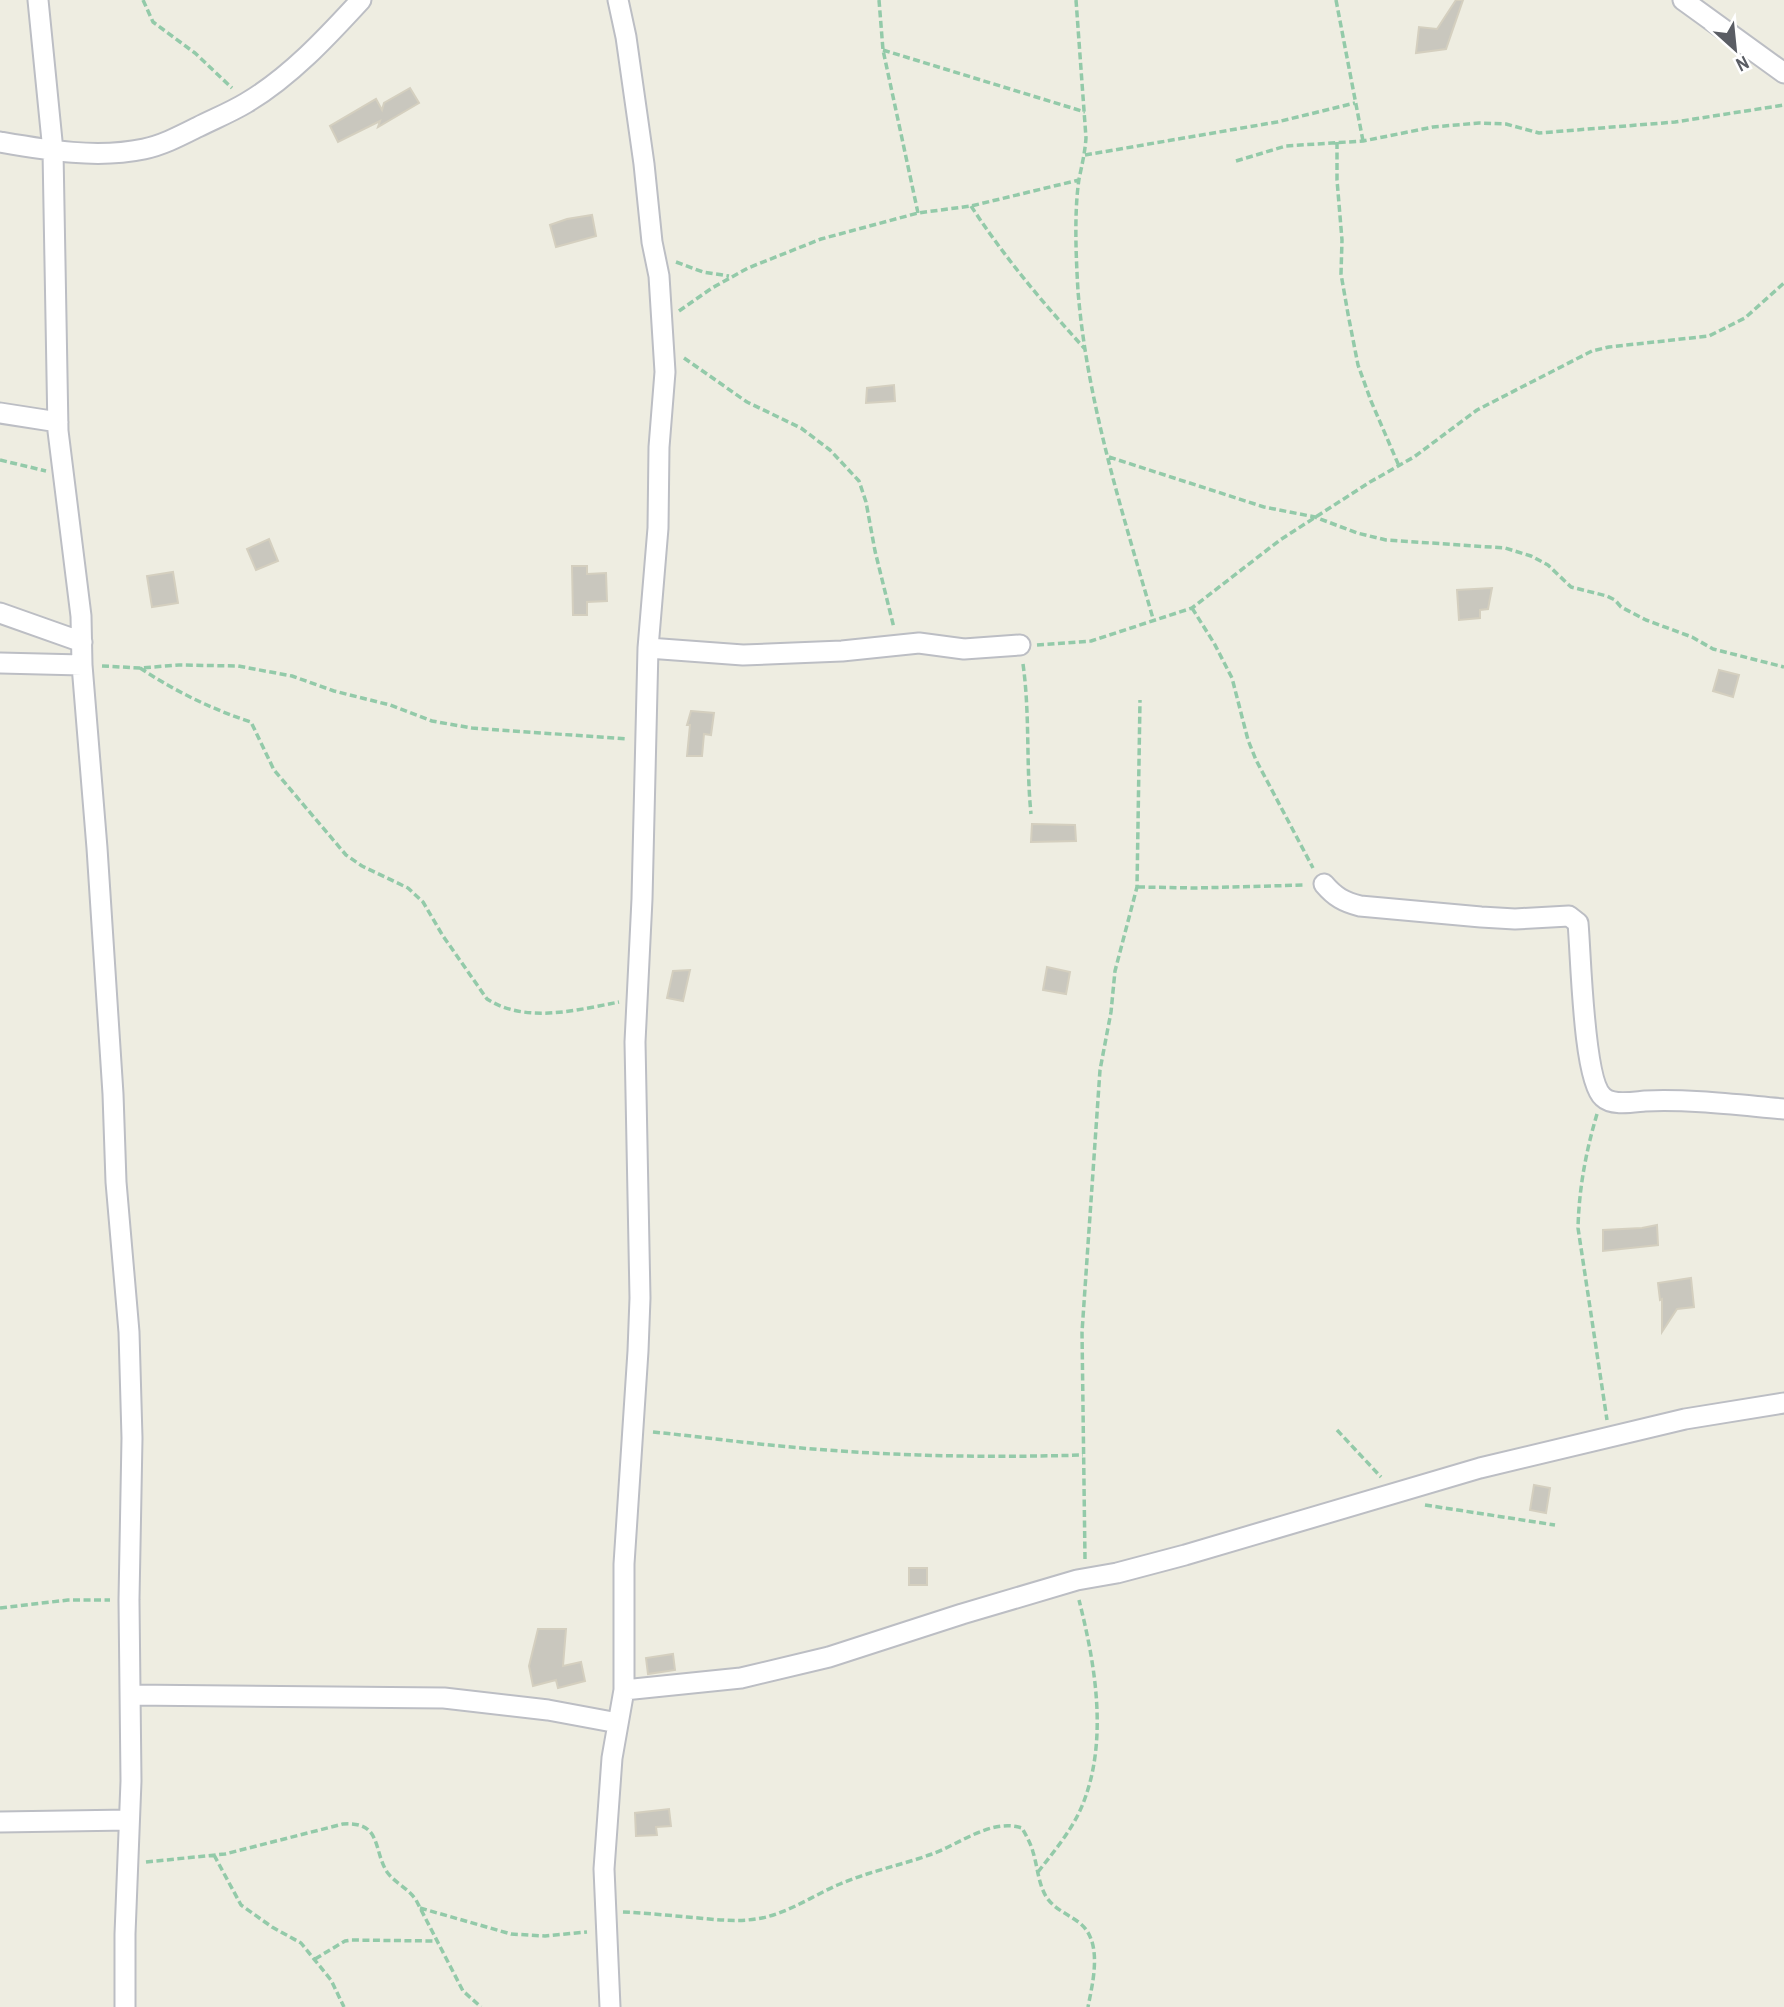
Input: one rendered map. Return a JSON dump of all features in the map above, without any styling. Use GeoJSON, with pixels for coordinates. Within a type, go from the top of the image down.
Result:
{"type":"FeatureCollection","features":[{"type":"Feature","properties":{"kind":"street"},"geometry":{"type":"LineString","coordinates":[[38,0],[53,151],[58,422],[81,616],[82,664],[113,1094],[116,1182],[129,1332],[132,1438],[129,1600],[131,1781],[125,2007]]}},
{"type":"Feature","properties":{"kind":"street"},"geometry":{"type":"LineString","coordinates":[[0,142],[53,151],[107,153],[143,149],[169,141],[247,103],[281,78],[361,0]]}},
{"type":"Feature","properties":{"kind":"street"},"geometry":{"type":"LineString","coordinates":[[610,2007],[605,1855],[612,1758],[624,1690],[624,1564],[640,1298],[635,1096],[648,648],[658,528],[665,345],[644,164],[626,37],[618,0]]}},
{"type":"Feature","properties":{"kind":"street"},"geometry":{"type":"LineString","coordinates":[[1683,0],[1784,73]]}},
{"type":"Feature","properties":{"kind":"street"},"geometry":{"type":"LineString","coordinates":[[0,413],[58,422]]}},
{"type":"Feature","properties":{"kind":"street"},"geometry":{"type":"LineString","coordinates":[[0,613],[82,642]]}},
{"type":"Feature","properties":{"kind":"street"},"geometry":{"type":"LineString","coordinates":[[648,648],[743,655],[842,651],[919,642],[964,649],[1020,646]]}},
{"type":"Feature","properties":{"kind":"street"},"geometry":{"type":"LineString","coordinates":[[0,663],[82,664]]}},
{"type":"Feature","properties":{"kind":"street"},"geometry":{"type":"LineString","coordinates":[[1324,884],[1334,896],[1360,906],[1481,918],[1569,916],[1578,923],[1587,1043],[1592,1073],[1602,1097],[1623,1102],[1698,1102],[1784,1109]]}},
{"type":"Feature","properties":{"kind":"street"},"geometry":{"type":"LineString","coordinates":[[624,1690],[741,1678],[829,1657],[1080,1579],[1117,1573],[1185,1555],[1480,1468],[1685,1419],[1784,1403]]}},
{"type":"Feature","properties":{"kind":"street"},"geometry":{"type":"LineString","coordinates":[[131,1696],[444,1698],[548,1710],[618,1723]]}},
{"type":"Feature","properties":{"kind":"street"},"geometry":{"type":"LineString","coordinates":[[0,1822],[128,1820]]}},
{"type":"Feature","properties":{"kind":"path"},"geometry":{"type":"LineString","coordinates":[[143,0],[153,22],[195,53],[247,103]]}},
{"type":"Feature","properties":{"kind":"path"},"geometry":{"type":"LineString","coordinates":[[879,0],[883,50],[918,214]]}},
{"type":"Feature","properties":{"kind":"path"},"geometry":{"type":"LineString","coordinates":[[1076,0],[1085,112],[1085,155],[1079,180],[1078,291],[1090,380],[1154,622]]}},
{"type":"Feature","properties":{"kind":"path"},"geometry":{"type":"LineString","coordinates":[[1336,0],[1363,141]]}},
{"type":"Feature","properties":{"kind":"path"},"geometry":{"type":"LineString","coordinates":[[883,50],[1085,112]]}},
{"type":"Feature","properties":{"kind":"path"},"geometry":{"type":"LineString","coordinates":[[1085,155],[1277,122],[1355,103]]}},
{"type":"Feature","properties":{"kind":"path"},"geometry":{"type":"LineString","coordinates":[[1236,161],[1286,146],[1363,141],[1433,127],[1479,123],[1506,124],[1539,133],[1618,128],[1784,105]]}},
{"type":"Feature","properties":{"kind":"path"},"geometry":{"type":"LineString","coordinates":[[1337,142],[1341,274],[1348,313],[1358,365],[1399,466]]}},
{"type":"Feature","properties":{"kind":"path"},"geometry":{"type":"LineString","coordinates":[[663,321],[732,276],[821,239],[918,214],[971,206],[1079,180]]}},
{"type":"Feature","properties":{"kind":"path"},"geometry":{"type":"LineString","coordinates":[[971,206],[999,249],[1033,292],[1086,349]]}},
{"type":"Feature","properties":{"kind":"path"},"geometry":{"type":"LineString","coordinates":[[652,242],[682,266],[732,276]]}},
{"type":"Feature","properties":{"kind":"path"},"geometry":{"type":"LineString","coordinates":[[1031,814],[1027,776],[1027,691],[1020,646],[1091,641],[1192,608],[1280,540],[1414,457],[1476,410],[1592,351],[1709,336],[1745,318],[1784,283]]}},
{"type":"Feature","properties":{"kind":"path"},"geometry":{"type":"LineString","coordinates":[[665,345],[747,402],[801,428],[831,450],[859,481],[898,644]]}},
{"type":"Feature","properties":{"kind":"path"},"geometry":{"type":"LineString","coordinates":[[1109,457],[1264,507],[1315,517],[1357,534],[1386,540],[1505,548],[1531,556],[1548,565],[1571,587],[1607,596],[1646,620],[1713,649],[1784,667]]}},
{"type":"Feature","properties":{"kind":"path"},"geometry":{"type":"LineString","coordinates":[[0,460],[64,476]]}},
{"type":"Feature","properties":{"kind":"path"},"geometry":{"type":"LineString","coordinates":[[1192,608],[1232,678],[1256,760],[1301,847],[1324,884]]}},
{"type":"Feature","properties":{"kind":"path"},"geometry":{"type":"LineString","coordinates":[[82,664],[140,668],[179,665],[238,666],[292,677],[390,705],[432,721],[472,728],[599,739],[647,739]]}},
{"type":"Feature","properties":{"kind":"path"},"geometry":{"type":"LineString","coordinates":[[140,668],[169,687],[203,704],[251,722],[274,771],[346,855],[362,866],[408,888],[423,902],[487,999],[497,1005],[522,1012],[557,1013],[639,998]]}},
{"type":"Feature","properties":{"kind":"path"},"geometry":{"type":"LineString","coordinates":[[1038,1872],[1068,1833],[1084,1801],[1094,1765],[1096,1703],[1080,1579],[1083,1332],[1100,1070],[1111,1012],[1115,971],[1137,887],[1140,700]]}},
{"type":"Feature","properties":{"kind":"path"},"geometry":{"type":"LineString","coordinates":[[1137,887],[1324,884]]}},
{"type":"Feature","properties":{"kind":"path"},"geometry":{"type":"LineString","coordinates":[[1602,1097],[1587,1148],[1579,1200],[1578,1228],[1609,1436]]}},
{"type":"Feature","properties":{"kind":"path"},"geometry":{"type":"LineString","coordinates":[[633,1430],[780,1446],[999,1457],[1083,1455]]}},
{"type":"Feature","properties":{"kind":"path"},"geometry":{"type":"LineString","coordinates":[[1337,1430],[1396,1493],[1418,1503],[1555,1525]]}},
{"type":"Feature","properties":{"kind":"path"},"geometry":{"type":"LineString","coordinates":[[0,1608],[68,1600],[129,1600]]}},
{"type":"Feature","properties":{"kind":"path"},"geometry":{"type":"LineString","coordinates":[[127,1863],[214,1855],[355,1823],[373,1835],[387,1871],[410,1892],[463,1991],[481,2007]]}},
{"type":"Feature","properties":{"kind":"path"},"geometry":{"type":"LineString","coordinates":[[420,1908],[512,1934],[545,1936],[606,1920],[729,1921],[761,1918],[781,1913],[851,1880],[885,1867],[930,1855],[1003,1824],[1022,1828],[1033,1851],[1047,1898],[1058,1910],[1078,1921],[1091,1937],[1094,1948],[1094,1977],[1088,2007]]}},
{"type":"Feature","properties":{"kind":"path"},"geometry":{"type":"LineString","coordinates":[[214,1855],[241,1905],[272,1927],[302,1943],[331,1980],[344,2007]]}},
{"type":"Feature","properties":{"kind":"path"},"geometry":{"type":"LineString","coordinates":[[315,1959],[351,1940],[436,1941]]}},
{"type":"Feature","properties":{"kind":"building"},"geometry":{"type":"Polygon","coordinates":[[[1456,0],[1463,0],[1446,49],[1416,53],[1419,27],[1437,29],[1456,0]]]}},
{"type":"Feature","properties":{"kind":"building"},"geometry":{"type":"Polygon","coordinates":[[[410,88],[419,103],[378,127],[380,121],[338,142],[330,126],[376,99],[382,110],[384,103],[410,88]]]}},
{"type":"Feature","properties":{"kind":"building"},"geometry":{"type":"Polygon","coordinates":[[[592,215],[596,236],[556,247],[550,225],[592,215]]]}},
{"type":"Feature","properties":{"kind":"building"},"geometry":{"type":"Polygon","coordinates":[[[894,385],[895,401],[866,403],[867,388],[894,385]]]}},
{"type":"Feature","properties":{"kind":"building"},"geometry":{"type":"Polygon","coordinates":[[[269,539],[278,561],[256,570],[247,549],[269,539]]]}},
{"type":"Feature","properties":{"kind":"building"},"geometry":{"type":"Polygon","coordinates":[[[572,566],[587,566],[587,574],[606,573],[607,601],[587,602],[587,615],[573,615],[572,566]]]}},
{"type":"Feature","properties":{"kind":"building"},"geometry":{"type":"Polygon","coordinates":[[[173,572],[178,603],[152,607],[147,576],[173,572]]]}},
{"type":"Feature","properties":{"kind":"building"},"geometry":{"type":"Polygon","coordinates":[[[1492,588],[1488,609],[1480,610],[1480,618],[1459,620],[1457,590],[1492,588]]]}},
{"type":"Feature","properties":{"kind":"building"},"geometry":{"type":"Polygon","coordinates":[[[1719,670],[1739,675],[1733,697],[1713,691],[1719,670]]]}},
{"type":"Feature","properties":{"kind":"building"},"geometry":{"type":"Polygon","coordinates":[[[691,711],[714,713],[711,735],[704,734],[702,756],[687,756],[690,725],[687,725],[691,711]]]}},
{"type":"Feature","properties":{"kind":"building"},"geometry":{"type":"Polygon","coordinates":[[[1032,824],[1075,825],[1076,841],[1031,842],[1032,824]]]}},
{"type":"Feature","properties":{"kind":"building"},"geometry":{"type":"Polygon","coordinates":[[[1047,967],[1070,972],[1066,994],[1043,990],[1047,967]]]}},
{"type":"Feature","properties":{"kind":"building"},"geometry":{"type":"Polygon","coordinates":[[[690,970],[683,1001],[667,998],[673,971],[690,970]]]}},
{"type":"Feature","properties":{"kind":"building"},"geometry":{"type":"Polygon","coordinates":[[[1657,1225],[1658,1245],[1603,1251],[1603,1230],[1657,1225]]]}},
{"type":"Feature","properties":{"kind":"building"},"geometry":{"type":"Polygon","coordinates":[[[1691,1278],[1694,1307],[1677,1309],[1662,1332],[1662,1299],[1660,1300],[1658,1283],[1691,1278]]]}},
{"type":"Feature","properties":{"kind":"building"},"geometry":{"type":"Polygon","coordinates":[[[1534,1485],[1550,1488],[1546,1513],[1530,1510],[1534,1485]]]}},
{"type":"Feature","properties":{"kind":"building"},"geometry":{"type":"Polygon","coordinates":[[[909,1568],[927,1568],[927,1585],[909,1585],[909,1568]]]}},
{"type":"Feature","properties":{"kind":"building"},"geometry":{"type":"Polygon","coordinates":[[[538,1629],[566,1629],[563,1666],[581,1662],[585,1681],[558,1688],[556,1680],[533,1686],[529,1666],[538,1629]]]}},
{"type":"Feature","properties":{"kind":"building"},"geometry":{"type":"Polygon","coordinates":[[[673,1654],[675,1670],[648,1674],[646,1658],[673,1654]]]}},
{"type":"Feature","properties":{"kind":"building"},"geometry":{"type":"Polygon","coordinates":[[[669,1809],[671,1826],[656,1827],[657,1835],[636,1836],[635,1813],[669,1809]]]}}]}
